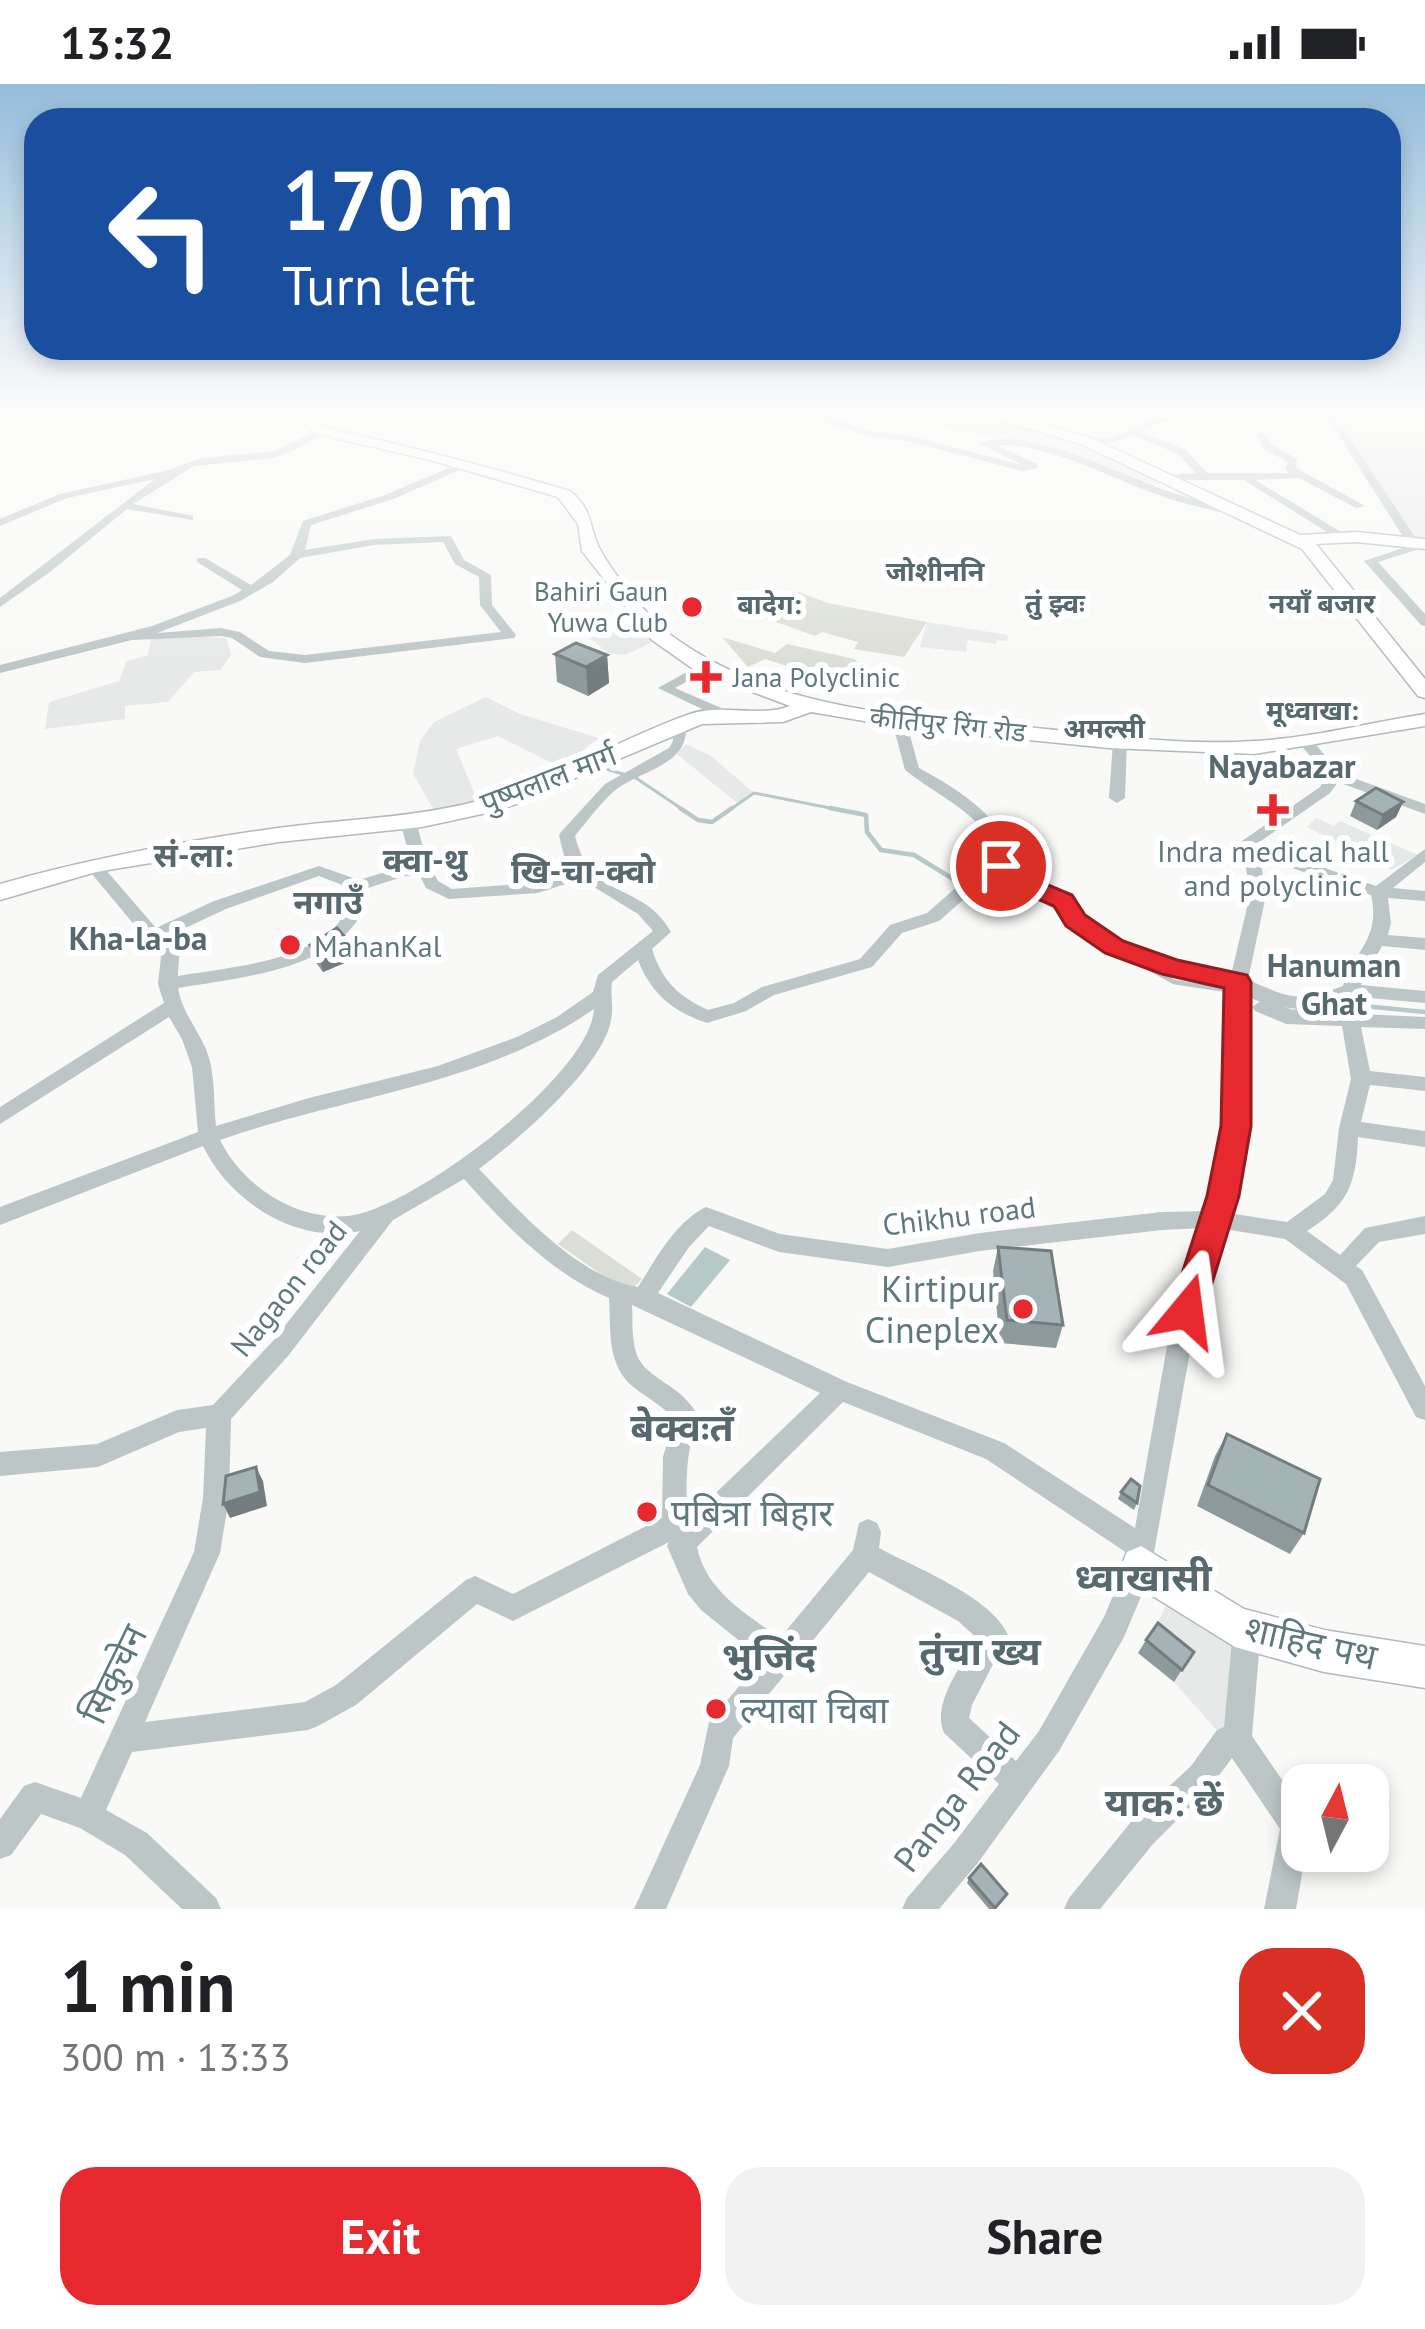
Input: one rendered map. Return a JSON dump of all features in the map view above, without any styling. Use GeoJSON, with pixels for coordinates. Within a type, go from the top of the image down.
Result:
{"type":"FeatureCollection","features":[{"type":"Feature","properties":{"kind":"street"},"geometry":{"type":"LineString","coordinates":[[0,523],[61,497]]}},
{"type":"Feature","properties":{"kind":"street"},"geometry":{"type":"LineString","coordinates":[[0,603],[60,563],[140,497]]}},
{"type":"Feature","properties":{"kind":"street"},"geometry":{"type":"LineString","coordinates":[[296,555],[308,523],[385,497]]}},
{"type":"Feature","properties":{"kind":"street","name":"कीर्तिपुर रिंग रोड"},"geometry":{"type":"LineString","coordinates":[[568,497],[586,524],[591,551],[634,599],[658,636],[703,667],[809,706],[899,721],[1120,742],[1253,748],[1425,721]]}},
{"type":"Feature","properties":{"kind":"street"},"geometry":{"type":"LineString","coordinates":[[1176,497],[1251,515]]}},
{"type":"Feature","properties":{"kind":"street"},"geometry":{"type":"LineString","coordinates":[[1209,497],[1308,545],[1425,692]]}},
{"type":"Feature","properties":{"kind":"street"},"geometry":{"type":"LineString","coordinates":[[1276,497],[1342,537]]}},
{"type":"Feature","properties":{"kind":"street"},"geometry":{"type":"LineString","coordinates":[[1342,497],[1360,506]]}},
{"type":"Feature","properties":{"kind":"street"},"geometry":{"type":"LineString","coordinates":[[1387,497],[1419,543]]}},
{"type":"Feature","properties":{"kind":"street"},"geometry":{"type":"LineString","coordinates":[[128,506],[189,518]]}},
{"type":"Feature","properties":{"kind":"street"},"geometry":{"type":"LineString","coordinates":[[1298,540],[1342,537],[1419,543]]}},
{"type":"Feature","properties":{"kind":"street"},"geometry":{"type":"LineString","coordinates":[[0,669],[137,638],[220,632],[236,634],[265,654],[305,658],[510,635],[487,604],[484,575],[459,562],[447,538],[374,542],[296,555],[249,589],[137,638]]}},
{"type":"Feature","properties":{"kind":"street"},"geometry":{"type":"LineString","coordinates":[[1419,543],[1416,548],[1370,561],[1425,622]]}},
{"type":"Feature","properties":{"kind":"street"},"geometry":{"type":"LineString","coordinates":[[201,560],[249,589]]}},
{"type":"Feature","properties":{"kind":"street"},"geometry":{"type":"LineString","coordinates":[[703,667],[665,688],[730,717]]}},
{"type":"Feature","properties":{"kind":"street","name":"पुष्पलाल मार्ग"},"geometry":{"type":"LineString","coordinates":[[0,892],[93,865],[279,835],[409,821],[534,791],[699,718],[783,716],[809,706]]}},
{"type":"Feature","properties":{"kind":"street"},"geometry":{"type":"LineString","coordinates":[[899,721],[912,770],[972,806],[1001,841],[1006,851],[999,874]]}},
{"type":"Feature","properties":{"kind":"street"},"geometry":{"type":"LineString","coordinates":[[386,1214],[496,1147],[585,1052],[603,1019],[604,979],[662,932],[660,920],[608,894],[584,872],[568,853],[567,835],[610,787],[674,751],[680,741],[679,726]]}},
{"type":"Feature","properties":{"kind":"street"},"geometry":{"type":"LineString","coordinates":[[1305,741],[1334,776],[1425,808]]}},
{"type":"Feature","properties":{"kind":"street"},"geometry":{"type":"LineString","coordinates":[[1117,798],[1120,742]]}},
{"type":"Feature","properties":{"kind":"street"},"geometry":{"type":"LineString","coordinates":[[1334,776],[1325,790],[1250,841],[1251,848],[1378,892],[1425,896]]}},
{"type":"Feature","properties":{"kind":"street"},"geometry":{"type":"LineString","coordinates":[[404,872],[416,850],[409,821]]}},
{"type":"Feature","properties":{"kind":"street","name":"Panga Road"},"geometry":{"type":"LineString","coordinates":[[931,1904],[1049,1741],[1114,1627],[1142,1557],[1179,1346],[1236,1126],[1236,986],[1258,895],[1251,848]]}},
{"type":"Feature","properties":{"kind":"street"},"geometry":{"type":"LineString","coordinates":[[1378,892],[1425,854]]}},
{"type":"Feature","properties":{"kind":"street"},"geometry":{"type":"LineString","coordinates":[[93,865],[170,956],[171,1007],[202,1066],[208,1136]]}},
{"type":"Feature","properties":{"kind":"street"},"geometry":{"type":"LineString","coordinates":[[154,936],[220,905],[319,871],[359,885]]}},
{"type":"Feature","properties":{"kind":"street"},"geometry":{"type":"LineString","coordinates":[[167,984],[309,952],[346,930],[350,921],[334,898],[404,872],[425,871],[432,884],[449,894],[538,888],[584,872]]}},
{"type":"Feature","properties":{"kind":"street"},"geometry":{"type":"LineString","coordinates":[[644,950],[647,968],[667,997],[707,1017],[743,1006],[768,991],[866,962],[896,928],[933,916],[974,881],[999,874],[1063,900],[1096,938],[1130,954],[1236,986],[1286,1018],[1350,1002],[1425,997]]}},
{"type":"Feature","properties":{"kind":"street"},"geometry":{"type":"LineString","coordinates":[[1290,1231],[1339,1197],[1345,1185],[1349,1128],[1362,1077],[1350,1002],[1380,940],[1383,917],[1378,892]]}},
{"type":"Feature","properties":{"kind":"street"},"geometry":{"type":"LineString","coordinates":[[1380,940],[1425,944]]}},
{"type":"Feature","properties":{"kind":"street"},"geometry":{"type":"LineString","coordinates":[[0,1216],[208,1136],[503,1052],[575,1015],[600,996]]}},
{"type":"Feature","properties":{"kind":"street"},"geometry":{"type":"LineString","coordinates":[[1350,1002],[1425,1023]]}},
{"type":"Feature","properties":{"kind":"street"},"geometry":{"type":"LineString","coordinates":[[0,1117],[171,1007]]}},
{"type":"Feature","properties":{"kind":"street"},"geometry":{"type":"LineString","coordinates":[[1362,1077],[1425,1084]]}},
{"type":"Feature","properties":{"kind":"street"},"geometry":{"type":"LineString","coordinates":[[1349,1128],[1425,1139]]}},
{"type":"Feature","properties":{"kind":"street","name":"Nagaon road"},"geometry":{"type":"LineString","coordinates":[[208,1136],[220,1162],[237,1181],[292,1216],[342,1226],[386,1214]]}},
{"type":"Feature","properties":{"kind":"street"},"geometry":{"type":"LineString","coordinates":[[466,1168],[510,1217],[632,1297],[839,1390],[995,1450],[1142,1557]]}},
{"type":"Feature","properties":{"kind":"street","name":"Nagaon road"},"geometry":{"type":"LineString","coordinates":[[220,1415],[280,1349],[386,1214]]}},
{"type":"Feature","properties":{"kind":"street","name":"Chikhu road"},"geometry":{"type":"LineString","coordinates":[[632,1297],[706,1216],[794,1247],[888,1258],[1026,1236],[1214,1219]]}},
{"type":"Feature","properties":{"kind":"street"},"geometry":{"type":"LineString","coordinates":[[1214,1219],[1290,1231],[1342,1267],[1372,1308],[1422,1402]]}},
{"type":"Feature","properties":{"kind":"street"},"geometry":{"type":"LineString","coordinates":[[1342,1267],[1373,1234],[1425,1225]]}},
{"type":"Feature","properties":{"kind":"street"},"geometry":{"type":"LineString","coordinates":[[632,1297],[620,1337],[631,1371],[664,1392],[687,1418],[678,1435],[673,1464],[678,1536],[697,1589],[782,1656]]}},
{"type":"Feature","properties":{"kind":"street"},"geometry":{"type":"LineString","coordinates":[[122,1739],[308,1716],[346,1695],[475,1588],[513,1608],[678,1536],[839,1390]]}},
{"type":"Feature","properties":{"kind":"street"},"geometry":{"type":"LineString","coordinates":[[0,1464],[98,1455],[177,1421],[220,1415]]}},
{"type":"Feature","properties":{"kind":"street","name":"सिकुचेन"},"geometry":{"type":"LineString","coordinates":[[88,1816],[207,1553],[216,1498],[220,1415]]}},
{"type":"Feature","properties":{"kind":"street"},"geometry":{"type":"LineString","coordinates":[[650,1909],[714,1766],[719,1732],[866,1544],[968,1611],[994,1635],[958,1702],[954,1723],[1019,1783]]}},
{"type":"Feature","properties":{"kind":"street","name":"शाहिद पथ"},"geometry":{"type":"LineString","coordinates":[[1142,1557],[1235,1627],[1324,1652],[1425,1667]]}},
{"type":"Feature","properties":{"kind":"street"},"geometry":{"type":"LineString","coordinates":[[1247,1630],[1237,1740],[1296,1826],[1280,1909]]}},
{"type":"Feature","properties":{"kind":"street"},"geometry":{"type":"LineString","coordinates":[[1081,1909],[1142,1833],[1201,1776],[1227,1740],[1237,1740]]}},
{"type":"Feature","properties":{"kind":"street"},"geometry":{"type":"LineString","coordinates":[[0,1844],[35,1797],[88,1816],[136,1844],[205,1909]]}},
{"type":"Feature","properties":{"kind":"shaded area"},"geometry":{"type":"Polygon","coordinates":[[[1385,497],[1425,497],[1425,538],[1411,537],[1385,497]]]}},
{"type":"Feature","properties":{"kind":"shaded area"},"geometry":{"type":"Polygon","coordinates":[[[796,591],[828,603],[927,622],[904,657],[854,649],[858,642],[822,632],[815,636],[765,618],[798,604],[796,591]]]}},
{"type":"Feature","properties":{"kind":"shaded area"},"geometry":{"type":"Polygon","coordinates":[[[602,615],[659,639],[625,655],[607,653],[570,630],[602,615]]]}},
{"type":"Feature","properties":{"kind":"shaded area"},"geometry":{"type":"Polygon","coordinates":[[[927,622],[1008,635],[1007,641],[968,640],[966,652],[920,647],[927,622]]]}},
{"type":"Feature","properties":{"kind":"shaded area"},"geometry":{"type":"Polygon","coordinates":[[[722,637],[775,653],[787,644],[854,659],[873,676],[872,681],[765,659],[748,667],[722,637]]]}},
{"type":"Feature","properties":{"kind":"shaded area"},"geometry":{"type":"Polygon","coordinates":[[[226,638],[231,655],[220,670],[194,672],[168,702],[125,706],[125,719],[45,729],[49,702],[119,681],[127,661],[148,655],[151,639],[226,638]]]}},
{"type":"Feature","properties":{"kind":"shaded area"},"geometry":{"type":"Polygon","coordinates":[[[486,697],[520,714],[599,738],[585,748],[591,754],[562,768],[498,736],[456,749],[478,802],[435,812],[413,774],[420,741],[434,722],[486,697]]]}},
{"type":"Feature","properties":{"kind":"shaded area"},"geometry":{"type":"Polygon","coordinates":[[[686,744],[711,756],[754,793],[737,803],[677,754],[686,744]]]}},
{"type":"Feature","properties":{"kind":"shaded area"},"geometry":{"type":"Polygon","coordinates":[[[1316,818],[1334,826],[1340,821],[1418,855],[1391,870],[1307,827],[1316,818]]]}},
{"type":"Feature","properties":{"kind":"shaded area"},"geometry":{"type":"Polygon","coordinates":[[[572,1230],[642,1279],[628,1293],[558,1244],[572,1230]]]}},
{"type":"Feature","properties":{"kind":"shaded area"},"geometry":{"type":"Polygon","coordinates":[[[705,1247],[730,1260],[691,1307],[667,1294],[705,1247]]]}},
{"type":"Feature","properties":{"kind":"shaded area"},"geometry":{"type":"Polygon","coordinates":[[[1168,1602],[1239,1638],[1238,1706],[1221,1735],[1174,1682],[1187,1666],[1151,1636],[1168,1602]]]}},
{"type":"Feature","properties":{"kind":"building"},"geometry":{"type":"Polygon","coordinates":[[[576,643],[607,655],[586,667],[555,654],[576,643]]]}},
{"type":"Feature","properties":{"kind":"building"},"geometry":{"type":"Polygon","coordinates":[[[1376,788],[1403,802],[1383,815],[1356,801],[1376,788]]]}},
{"type":"Feature","properties":{"kind":"building"},"geometry":{"type":"Polygon","coordinates":[[[337,928],[350,943],[319,956],[310,945],[337,928]]]}},
{"type":"Feature","properties":{"kind":"building"},"geometry":{"type":"Polygon","coordinates":[[[998,1247],[1051,1251],[1063,1325],[1007,1320],[998,1247]]]}},
{"type":"Feature","properties":{"kind":"building"},"geometry":{"type":"Polygon","coordinates":[[[1227,1434],[1320,1479],[1304,1533],[1208,1485],[1227,1434]]]}},
{"type":"Feature","properties":{"kind":"building"},"geometry":{"type":"Polygon","coordinates":[[[256,1467],[260,1492],[223,1504],[226,1476],[256,1467]]]}},
{"type":"Feature","properties":{"kind":"building"},"geometry":{"type":"Polygon","coordinates":[[[1131,1479],[1140,1486],[1137,1503],[1121,1492],[1131,1479]]]}},
{"type":"Feature","properties":{"kind":"building"},"geometry":{"type":"Polygon","coordinates":[[[1158,1623],[1194,1652],[1182,1670],[1146,1640],[1158,1623]]]}},
{"type":"Feature","properties":{"kind":"building"},"geometry":{"type":"Polygon","coordinates":[[[981,1864],[1007,1894],[995,1908],[969,1878],[981,1864]]]}},
{"type":"Feature","properties":{"kind":"waterway"},"geometry":{"type":"LineString","coordinates":[[600,767],[636,778],[685,811]]}},
{"type":"Feature","properties":{"kind":"waterway"},"geometry":{"type":"LineString","coordinates":[[728,811],[754,793],[845,811]]}},
{"type":"Feature","properties":{"kind":"waterway"},"geometry":{"type":"LineString","coordinates":[[680,808],[698,820],[712,822],[732,808]]}},
{"type":"Feature","properties":{"kind":"waterway"},"geometry":{"type":"LineString","coordinates":[[830,808],[866,815],[867,832],[881,850],[914,855],[963,885]]}},
{"type":"Feature","properties":{"kind":"waterway"},"geometry":{"type":"LineString","coordinates":[[980,884],[1023,889],[1064,912]]}},
{"type":"Feature","properties":{"kind":"waterway"},"geometry":{"type":"LineString","coordinates":[[1132,959],[1174,982],[1233,991]]}},
{"type":"Feature","properties":{"kind":"waterway"},"geometry":{"type":"LineString","coordinates":[[1244,993],[1292,1012],[1342,1006]]}},
{"type":"Feature","properties":{"kind":"waterway"},"geometry":{"type":"LineString","coordinates":[[1353,1005],[1425,1012]]}},
{"type":"Feature","properties":{"kind":"place","name":"Bahiri Gaun Yuwa Club"},"geometry":{"type":"Point","coordinates":[692,607]}},
{"type":"Feature","properties":{"kind":"place","name":"Jana Polyclinic"},"geometry":{"type":"Point","coordinates":[706,677]}},
{"type":"Feature","properties":{"kind":"place","name":"Indra medical hall and polyclinic"},"geometry":{"type":"Point","coordinates":[1273,810]}},
{"type":"Feature","properties":{"kind":"place","name":"MahanKal"},"geometry":{"type":"Point","coordinates":[290,945]}},
{"type":"Feature","properties":{"kind":"place","name":"Kirtipur Cineplex"},"geometry":{"type":"Point","coordinates":[1023,1309]}},
{"type":"Feature","properties":{"kind":"place","name":"पबित्रा बिहार"},"geometry":{"type":"Point","coordinates":[647,1512]}},
{"type":"Feature","properties":{"kind":"place","name":"ल्याबा चिबा"},"geometry":{"type":"Point","coordinates":[716,1709]}},
{"type":"Feature","properties":{"kind":"district","name":"जोशीननि"},"geometry":{"type":"Point","coordinates":[935,571]}},
{"type":"Feature","properties":{"kind":"district","name":"तुं झ्वः"},"geometry":{"type":"Point","coordinates":[1055,603]}},
{"type":"Feature","properties":{"kind":"district","name":"नयाँ बजार"},"geometry":{"type":"Point","coordinates":[1322,603]}},
{"type":"Feature","properties":{"kind":"district","name":"बादेग:"},"geometry":{"type":"Point","coordinates":[769,604]}},
{"type":"Feature","properties":{"kind":"district","name":"मूध्वाखा:"},"geometry":{"type":"Point","coordinates":[1312,710]}},
{"type":"Feature","properties":{"kind":"district","name":"अमल्सी"},"geometry":{"type":"Point","coordinates":[1104,728]}},
{"type":"Feature","properties":{"kind":"district","name":"Nayabazar"},"geometry":{"type":"Point","coordinates":[1282,765]}},
{"type":"Feature","properties":{"kind":"district","name":"सं-ला:"},"geometry":{"type":"Point","coordinates":[193,854]}},
{"type":"Feature","properties":{"kind":"district","name":"क्वा-थु"},"geometry":{"type":"Point","coordinates":[425,859]}},
{"type":"Feature","properties":{"kind":"district","name":"खि-चा-क्वो"},"geometry":{"type":"Point","coordinates":[583,870]}},
{"type":"Feature","properties":{"kind":"district","name":"नगाउँ"},"geometry":{"type":"Point","coordinates":[328,901]}},
{"type":"Feature","properties":{"kind":"district","name":"Kha-la-ba"},"geometry":{"type":"Point","coordinates":[138,937]}},
{"type":"Feature","properties":{"kind":"district","name":"Hanuman Ghat"},"geometry":{"type":"Point","coordinates":[1334,983]}},
{"type":"Feature","properties":{"kind":"district","name":"बेक्वःतँ"},"geometry":{"type":"Point","coordinates":[682,1426]}},
{"type":"Feature","properties":{"kind":"district","name":"ध्वाखासी"},"geometry":{"type":"Point","coordinates":[1143,1576]}},
{"type":"Feature","properties":{"kind":"district","name":"तुंचा ख्य"},"geometry":{"type":"Point","coordinates":[980,1650]}},
{"type":"Feature","properties":{"kind":"district","name":"भुजिंद"},"geometry":{"type":"Point","coordinates":[769,1655]}},
{"type":"Feature","properties":{"kind":"district","name":"याक: छें"},"geometry":{"type":"Point","coordinates":[1164,1801]}},
{"type":"Feature","properties":{"kind":"route"},"geometry":{"type":"LineString","coordinates":[[1001,866],[999,874],[1063,900],[1076,920],[1114,947],[1172,968],[1237,982],[1236,1126],[1223,1196],[1187,1311]]}}]}
